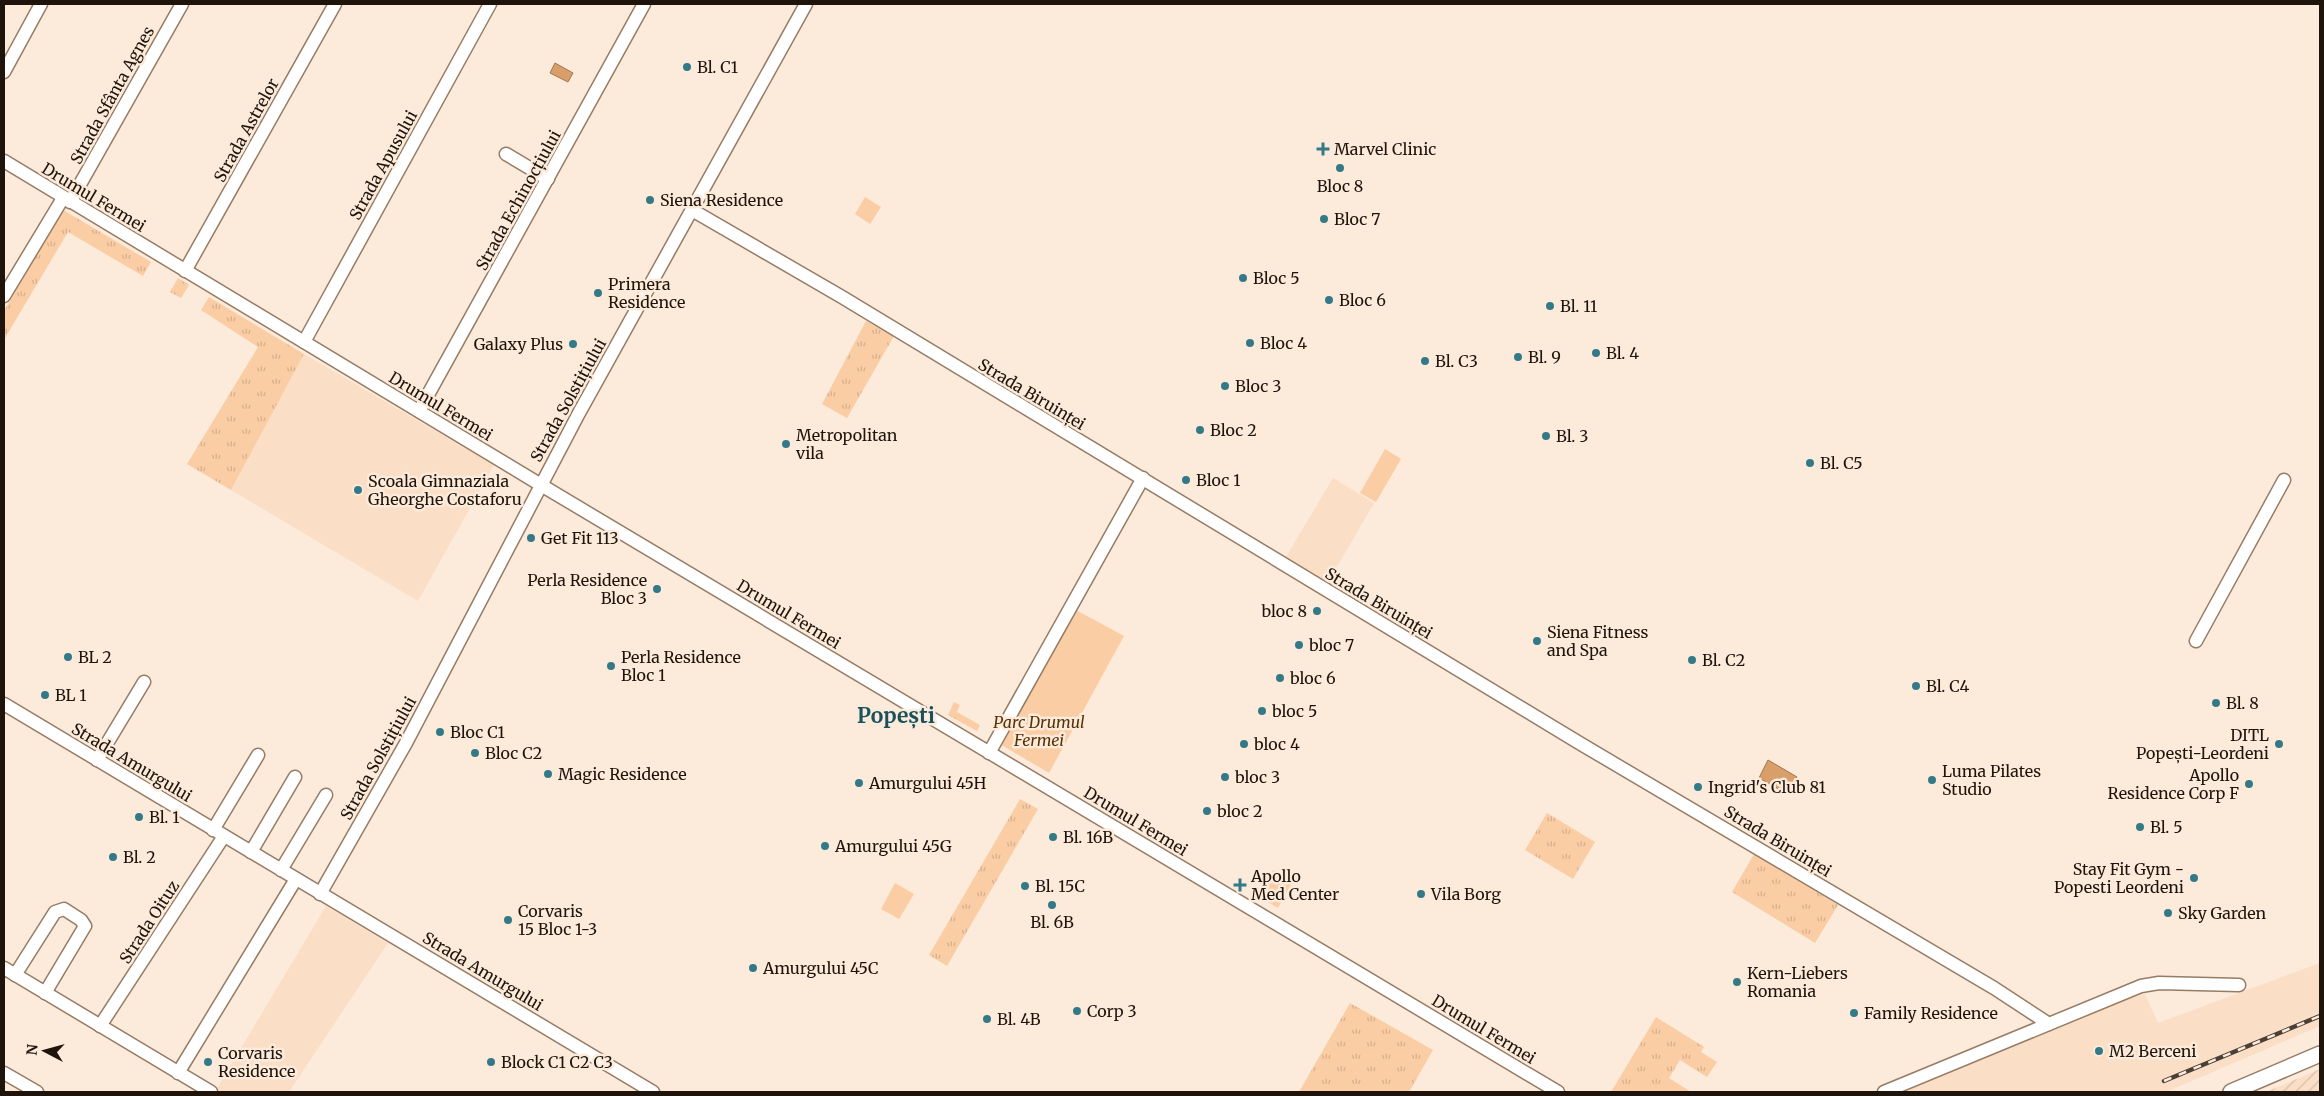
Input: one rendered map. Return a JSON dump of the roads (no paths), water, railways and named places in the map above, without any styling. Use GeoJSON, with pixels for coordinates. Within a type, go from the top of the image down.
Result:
{"type":"FeatureCollection","features":[{"type":"Feature","properties":{"kind":"main road"},"geometry":{"type":"LineString","coordinates":[[2231,1092],[2320,1054]]}},
{"type":"Feature","properties":{"kind":"street"},"geometry":{"type":"LineString","coordinates":[[4,72],[41,4]]}},
{"type":"Feature","properties":{"kind":"street","name":"Strada Sfânta Agnes"},"geometry":{"type":"LineString","coordinates":[[4,296],[67,200],[182,4]]}},
{"type":"Feature","properties":{"kind":"street","name":"Strada Astrelor"},"geometry":{"type":"LineString","coordinates":[[185,271],[335,4]]}},
{"type":"Feature","properties":{"kind":"street","name":"Strada Apusului"},"geometry":{"type":"LineString","coordinates":[[304,342],[490,4]]}},
{"type":"Feature","properties":{"kind":"street","name":"Strada Echinocțiului"},"geometry":{"type":"LineString","coordinates":[[419,411],[644,4]]}},
{"type":"Feature","properties":{"kind":"street","name":"Strada Solstițiului"},"geometry":{"type":"LineString","coordinates":[[320,894],[406,743],[579,413],[806,4]]}},
{"type":"Feature","properties":{"kind":"street"},"geometry":{"type":"LineString","coordinates":[[506,154],[548,179]]}},
{"type":"Feature","properties":{"kind":"street","name":"Drumul Fermei"},"geometry":{"type":"LineString","coordinates":[[4,161],[541,485],[1558,1092]]}},
{"type":"Feature","properties":{"kind":"street","name":"Strada Biruinței"},"geometry":{"type":"LineString","coordinates":[[692,210],[842,297],[1143,478],[1477,684],[1994,988],[2049,1024]]}},
{"type":"Feature","properties":{"kind":"street"},"geometry":{"type":"LineString","coordinates":[[989,753],[1143,478]]}},
{"type":"Feature","properties":{"kind":"street"},"geometry":{"type":"LineString","coordinates":[[2196,641],[2284,480]]}},
{"type":"Feature","properties":{"kind":"street"},"geometry":{"type":"LineString","coordinates":[[97,760],[144,682]]}},
{"type":"Feature","properties":{"kind":"street","name":"Strada Amurgului"},"geometry":{"type":"LineString","coordinates":[[4,704],[653,1092]]}},
{"type":"Feature","properties":{"kind":"street","name":"Strada Oituz"},"geometry":{"type":"LineString","coordinates":[[100,1026],[219,833],[258,755]]}},
{"type":"Feature","properties":{"kind":"street"},"geometry":{"type":"LineString","coordinates":[[251,852],[295,777]]}},
{"type":"Feature","properties":{"kind":"street"},"geometry":{"type":"LineString","coordinates":[[281,870],[326,795]]}},
{"type":"Feature","properties":{"kind":"street"},"geometry":{"type":"LineString","coordinates":[[178,1073],[296,879]]}},
{"type":"Feature","properties":{"kind":"street"},"geometry":{"type":"LineString","coordinates":[[45,993],[85,926],[81,920],[64,910],[55,912],[9,972],[178,1073],[194,1088],[211,1092]]}},
{"type":"Feature","properties":{"kind":"street"},"geometry":{"type":"LineString","coordinates":[[1884,1092],[2151,984],[2239,986]]}},
{"type":"Feature","properties":{"kind":"street"},"geometry":{"type":"LineString","coordinates":[[4,1073],[37,1092]]}},
{"type":"Feature","properties":{"kind":"railway"},"geometry":{"type":"LineString","coordinates":[[2164,1081],[2320,1016]]}},
{"type":"Feature","properties":{"kind":"place","name":"Bl. C1"},"geometry":{"type":"Point","coordinates":[687,67]}},
{"type":"Feature","properties":{"kind":"place","name":"Marvel Clinic"},"geometry":{"type":"Point","coordinates":[1323,149]}},
{"type":"Feature","properties":{"kind":"place","name":"Bloc 8"},"geometry":{"type":"Point","coordinates":[1340,168]}},
{"type":"Feature","properties":{"kind":"place","name":"Siena Residence"},"geometry":{"type":"Point","coordinates":[650,200]}},
{"type":"Feature","properties":{"kind":"place","name":"Bloc 7"},"geometry":{"type":"Point","coordinates":[1324,219]}},
{"type":"Feature","properties":{"kind":"place","name":"Bloc 5"},"geometry":{"type":"Point","coordinates":[1243,278]}},
{"type":"Feature","properties":{"kind":"place","name":"Primera Residence"},"geometry":{"type":"Point","coordinates":[598,293]}},
{"type":"Feature","properties":{"kind":"place","name":"Bloc 6"},"geometry":{"type":"Point","coordinates":[1329,300]}},
{"type":"Feature","properties":{"kind":"place","name":"Bl. 11"},"geometry":{"type":"Point","coordinates":[1550,306]}},
{"type":"Feature","properties":{"kind":"place","name":"Bloc 4"},"geometry":{"type":"Point","coordinates":[1250,343]}},
{"type":"Feature","properties":{"kind":"place","name":"Galaxy Plus"},"geometry":{"type":"Point","coordinates":[573,344]}},
{"type":"Feature","properties":{"kind":"place","name":"Bl. 4"},"geometry":{"type":"Point","coordinates":[1596,353]}},
{"type":"Feature","properties":{"kind":"place","name":"Bl. 9"},"geometry":{"type":"Point","coordinates":[1518,357]}},
{"type":"Feature","properties":{"kind":"place","name":"Bl. C3"},"geometry":{"type":"Point","coordinates":[1425,361]}},
{"type":"Feature","properties":{"kind":"place","name":"Bloc 3"},"geometry":{"type":"Point","coordinates":[1225,386]}},
{"type":"Feature","properties":{"kind":"place","name":"Bloc 2"},"geometry":{"type":"Point","coordinates":[1200,430]}},
{"type":"Feature","properties":{"kind":"place","name":"Bl. 3"},"geometry":{"type":"Point","coordinates":[1546,436]}},
{"type":"Feature","properties":{"kind":"place","name":"Metropolitan vila"},"geometry":{"type":"Point","coordinates":[786,444]}},
{"type":"Feature","properties":{"kind":"place","name":"Bl. C5"},"geometry":{"type":"Point","coordinates":[1810,463]}},
{"type":"Feature","properties":{"kind":"place","name":"Bloc 1"},"geometry":{"type":"Point","coordinates":[1186,480]}},
{"type":"Feature","properties":{"kind":"place","name":"Scoala Gimnaziala Gheorghe Costaforu"},"geometry":{"type":"Point","coordinates":[358,490]}},
{"type":"Feature","properties":{"kind":"place","name":"Get Fit 113"},"geometry":{"type":"Point","coordinates":[531,538]}},
{"type":"Feature","properties":{"kind":"place","name":"Perla Residence Bloc 3"},"geometry":{"type":"Point","coordinates":[657,589]}},
{"type":"Feature","properties":{"kind":"place","name":"bloc 8"},"geometry":{"type":"Point","coordinates":[1317,611]}},
{"type":"Feature","properties":{"kind":"place","name":"Siena Fitness and Spa"},"geometry":{"type":"Point","coordinates":[1537,641]}},
{"type":"Feature","properties":{"kind":"place","name":"bloc 7"},"geometry":{"type":"Point","coordinates":[1299,645]}},
{"type":"Feature","properties":{"kind":"place","name":"BL 2"},"geometry":{"type":"Point","coordinates":[68,657]}},
{"type":"Feature","properties":{"kind":"place","name":"Bl. C2"},"geometry":{"type":"Point","coordinates":[1692,660]}},
{"type":"Feature","properties":{"kind":"place","name":"Perla Residence Bloc 1"},"geometry":{"type":"Point","coordinates":[611,666]}},
{"type":"Feature","properties":{"kind":"place","name":"bloc 6"},"geometry":{"type":"Point","coordinates":[1280,678]}},
{"type":"Feature","properties":{"kind":"place","name":"Bl. C4"},"geometry":{"type":"Point","coordinates":[1916,686]}},
{"type":"Feature","properties":{"kind":"place","name":"BL 1"},"geometry":{"type":"Point","coordinates":[45,695]}},
{"type":"Feature","properties":{"kind":"place","name":"Bl. 8"},"geometry":{"type":"Point","coordinates":[2216,703]}},
{"type":"Feature","properties":{"kind":"place","name":"bloc 5"},"geometry":{"type":"Point","coordinates":[1262,711]}},
{"type":"Feature","properties":{"kind":"place","name":"Bloc C1"},"geometry":{"type":"Point","coordinates":[440,732]}},
{"type":"Feature","properties":{"kind":"place","name":"bloc 4"},"geometry":{"type":"Point","coordinates":[1244,744]}},
{"type":"Feature","properties":{"kind":"place","name":"DITL Popești-Leordeni"},"geometry":{"type":"Point","coordinates":[2279,744]}},
{"type":"Feature","properties":{"kind":"place","name":"Bloc C2"},"geometry":{"type":"Point","coordinates":[475,753]}},
{"type":"Feature","properties":{"kind":"place","name":"Magic Residence"},"geometry":{"type":"Point","coordinates":[548,774]}},
{"type":"Feature","properties":{"kind":"place","name":"bloc 3"},"geometry":{"type":"Point","coordinates":[1225,777]}},
{"type":"Feature","properties":{"kind":"place","name":"Luma Pilates Studio"},"geometry":{"type":"Point","coordinates":[1932,780]}},
{"type":"Feature","properties":{"kind":"place","name":"Amurgului 45H"},"geometry":{"type":"Point","coordinates":[859,783]}},
{"type":"Feature","properties":{"kind":"place","name":"Apollo Residence Corp F"},"geometry":{"type":"Point","coordinates":[2249,784]}},
{"type":"Feature","properties":{"kind":"place","name":"Ingrid's Club 81"},"geometry":{"type":"Point","coordinates":[1698,787]}},
{"type":"Feature","properties":{"kind":"place","name":"bloc 2"},"geometry":{"type":"Point","coordinates":[1207,811]}},
{"type":"Feature","properties":{"kind":"place","name":"Bl. 1"},"geometry":{"type":"Point","coordinates":[139,817]}},
{"type":"Feature","properties":{"kind":"place","name":"Bl. 5"},"geometry":{"type":"Point","coordinates":[2140,827]}},
{"type":"Feature","properties":{"kind":"place","name":"Bl. 16B"},"geometry":{"type":"Point","coordinates":[1053,837]}},
{"type":"Feature","properties":{"kind":"place","name":"Amurgului 45G"},"geometry":{"type":"Point","coordinates":[825,846]}},
{"type":"Feature","properties":{"kind":"place","name":"Bl. 2"},"geometry":{"type":"Point","coordinates":[113,857]}},
{"type":"Feature","properties":{"kind":"place","name":"Stay Fit Gym - Popesti Leordeni"},"geometry":{"type":"Point","coordinates":[2194,878]}},
{"type":"Feature","properties":{"kind":"place","name":"Apollo Med Center"},"geometry":{"type":"Point","coordinates":[1240,885]}},
{"type":"Feature","properties":{"kind":"place","name":"Bl. 15C"},"geometry":{"type":"Point","coordinates":[1025,886]}},
{"type":"Feature","properties":{"kind":"place","name":"Vila Borg"},"geometry":{"type":"Point","coordinates":[1421,894]}},
{"type":"Feature","properties":{"kind":"place","name":"Bl. 6B"},"geometry":{"type":"Point","coordinates":[1052,905]}},
{"type":"Feature","properties":{"kind":"place","name":"Sky Garden"},"geometry":{"type":"Point","coordinates":[2168,913]}},
{"type":"Feature","properties":{"kind":"place","name":"Corvaris 15 Bloc 1-3"},"geometry":{"type":"Point","coordinates":[508,920]}},
{"type":"Feature","properties":{"kind":"place","name":"Amurgului 45C"},"geometry":{"type":"Point","coordinates":[753,968]}},
{"type":"Feature","properties":{"kind":"place","name":"Kern-Liebers Romania"},"geometry":{"type":"Point","coordinates":[1737,982]}},
{"type":"Feature","properties":{"kind":"place","name":"Corp 3"},"geometry":{"type":"Point","coordinates":[1077,1011]}},
{"type":"Feature","properties":{"kind":"place","name":"Family Residence"},"geometry":{"type":"Point","coordinates":[1854,1013]}},
{"type":"Feature","properties":{"kind":"place","name":"Bl. 4B"},"geometry":{"type":"Point","coordinates":[987,1019]}},
{"type":"Feature","properties":{"kind":"place","name":"M2 Berceni"},"geometry":{"type":"Point","coordinates":[2099,1051]}},
{"type":"Feature","properties":{"kind":"place","name":"Corvaris Residence"},"geometry":{"type":"Point","coordinates":[208,1062]}},
{"type":"Feature","properties":{"kind":"place","name":"Block C1 C2 C3"},"geometry":{"type":"Point","coordinates":[491,1062]}},
{"type":"Feature","properties":{"kind":"district","name":"Popești"},"geometry":{"type":"Point","coordinates":[896,716]}},
{"type":"Feature","properties":{"kind":"park label","name":"Parc Drumul Fermei"},"geometry":{"type":"Point","coordinates":[1039,731]}}]}
